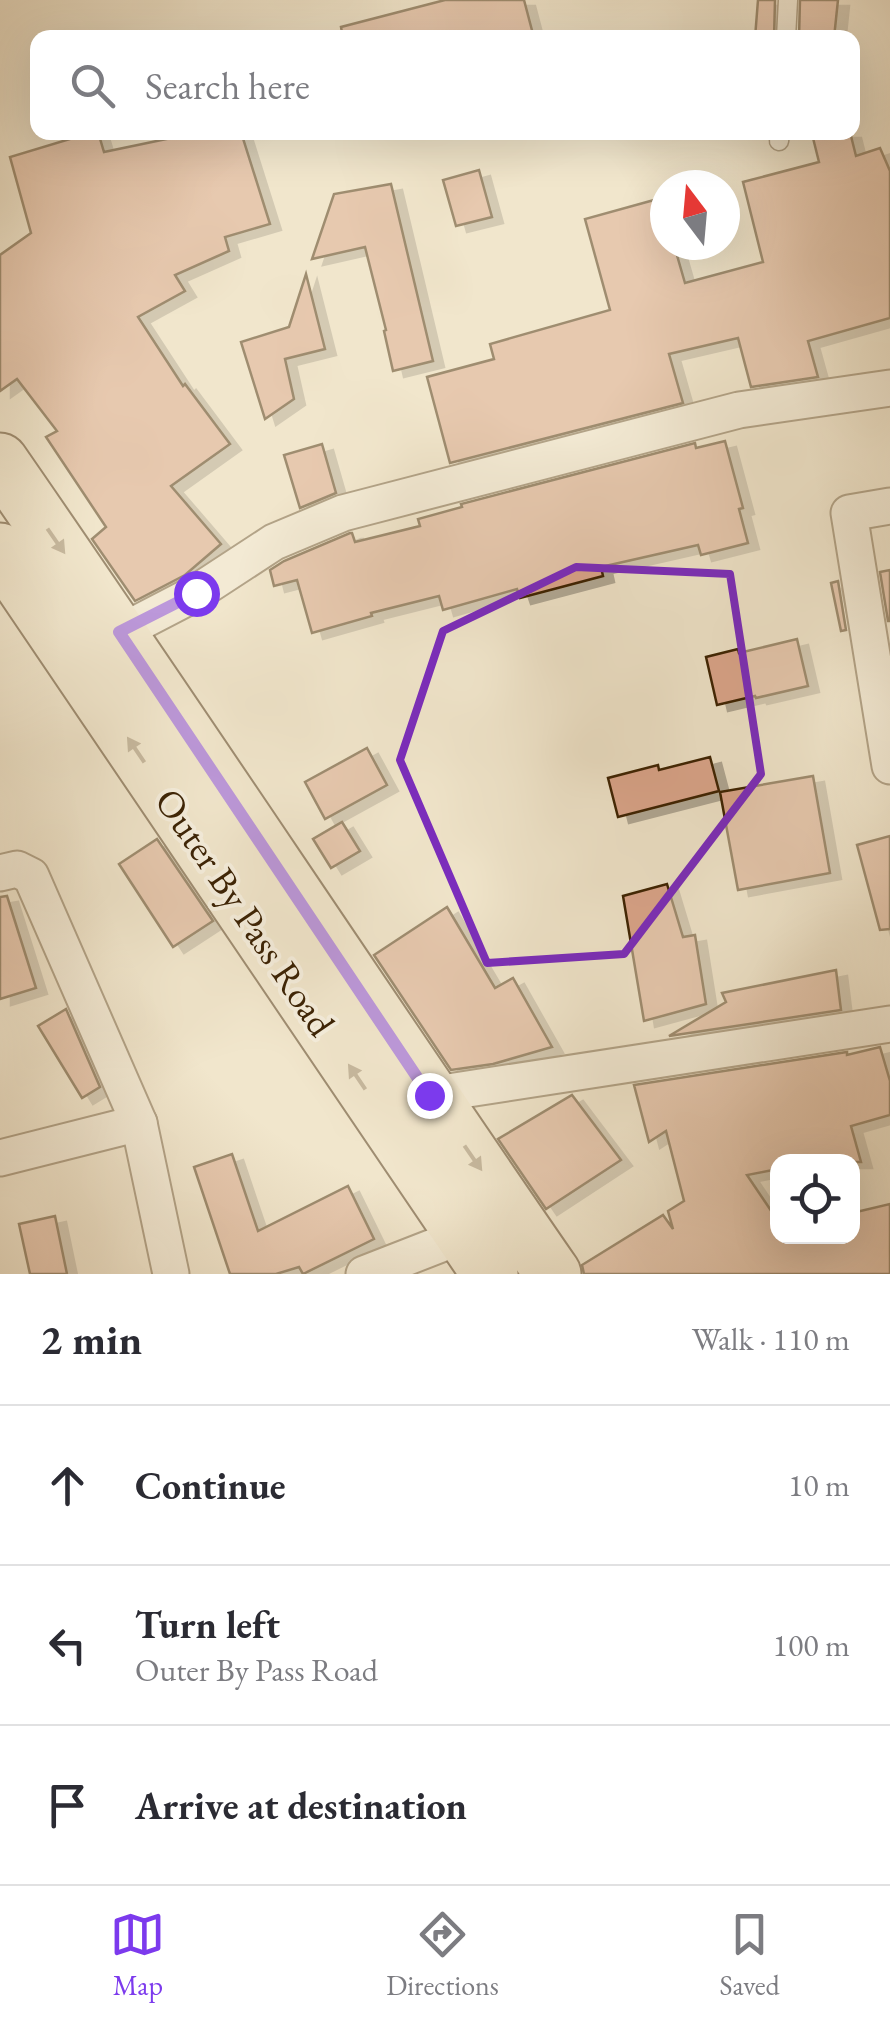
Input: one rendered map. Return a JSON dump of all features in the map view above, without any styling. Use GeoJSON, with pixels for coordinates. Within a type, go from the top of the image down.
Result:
{"type":"FeatureCollection","features":[{"type":"Feature","properties":{"kind":"main road","name":"Outer By Pass Road"},"geometry":{"type":"LineString","coordinates":[[0,461],[553,1274]]}},
{"type":"Feature","properties":{"kind":"main road","name":"Outer By Pass Road"},"geometry":{"type":"LineString","coordinates":[[0,550],[477,1254]]}},
{"type":"Feature","properties":{"kind":"street"},"geometry":{"type":"LineString","coordinates":[[119,632],[196,593],[274,542],[343,513],[739,410],[890,388]]}},
{"type":"Feature","properties":{"kind":"street"},"geometry":{"type":"LineString","coordinates":[[890,506],[848,513],[890,766]]}},
{"type":"Feature","properties":{"kind":"street"},"geometry":{"type":"LineString","coordinates":[[0,873],[17,869],[31,876],[139,1124],[172,1274]]}},
{"type":"Feature","properties":{"kind":"street"},"geometry":{"type":"LineString","coordinates":[[429,1095],[890,1024]]}},
{"type":"Feature","properties":{"kind":"street"},"geometry":{"type":"LineString","coordinates":[[0,1158],[139,1124]]}},
{"type":"Feature","properties":{"kind":"street"},"geometry":{"type":"LineString","coordinates":[[364,1274],[477,1254]]}},
{"type":"Feature","properties":{"kind":"lane"},"geometry":{"type":"LineString","coordinates":[[786,30],[788,0]]}},
{"type":"Feature","properties":{"kind":"highlighted area"},"geometry":{"type":"Polygon","coordinates":[[[576,567],[730,574],[761,774],[624,954],[487,963],[400,760],[443,631],[576,567]]]}},
{"type":"Feature","properties":{"kind":"building"},"geometry":{"type":"Polygon","coordinates":[[[445,0],[524,0],[532,30],[342,30],[341,27],[445,0]]]}},
{"type":"Feature","properties":{"kind":"building"},"geometry":{"type":"Polygon","coordinates":[[[758,0],[775,0],[774,30],[756,30],[758,0]]]}},
{"type":"Feature","properties":{"kind":"building"},"geometry":{"type":"Polygon","coordinates":[[[800,0],[838,0],[835,30],[799,30],[800,0]]]}},
{"type":"Feature","properties":{"kind":"building"},"geometry":{"type":"Polygon","coordinates":[[[66,140],[100,140],[104,152],[162,140],[244,140],[270,224],[225,237],[229,251],[175,275],[185,291],[138,317],[183,386],[230,444],[171,486],[221,544],[185,575],[135,601],[92,539],[106,527],[46,437],[57,431],[17,379],[0,391],[0,255],[31,233],[10,157],[66,140]]]}},
{"type":"Feature","properties":{"kind":"building"},"geometry":{"type":"Polygon","coordinates":[[[814,140],[852,140],[856,156],[880,148],[890,171],[890,318],[808,341],[818,377],[751,387],[738,338],[669,354],[683,403],[450,463],[427,377],[494,359],[490,344],[610,310],[585,219],[650,201],[650,260],[678,260],[685,283],[763,262],[743,182],[819,162],[814,140]]]}},
{"type":"Feature","properties":{"kind":"building"},"geometry":{"type":"Polygon","coordinates":[[[479,170],[492,217],[456,226],[443,180],[479,170]]]}},
{"type":"Feature","properties":{"kind":"building"},"geometry":{"type":"Polygon","coordinates":[[[391,184],[433,361],[393,371],[365,247],[312,259],[334,194],[391,184]]]}},
{"type":"Feature","properties":{"kind":"building"},"geometry":{"type":"Polygon","coordinates":[[[306,274],[325,349],[285,359],[294,399],[265,419],[241,342],[289,327],[306,274]]]}},
{"type":"Feature","properties":{"kind":"building"},"geometry":{"type":"Polygon","coordinates":[[[725,441],[748,543],[701,555],[698,545],[601,567],[603,576],[520,598],[517,589],[443,610],[439,596],[312,633],[297,580],[274,586],[270,570],[350,533],[355,542],[420,526],[418,519],[462,507],[461,504],[695,443],[696,448],[725,441]]]}},
{"type":"Feature","properties":{"kind":"building"},"geometry":{"type":"Polygon","coordinates":[[[322,444],[336,493],[300,508],[284,455],[322,444]]]}},
{"type":"Feature","properties":{"kind":"building"},"geometry":{"type":"Polygon","coordinates":[[[890,570],[890,621],[888,621],[880,572],[890,570]]]}},
{"type":"Feature","properties":{"kind":"building"},"geometry":{"type":"Polygon","coordinates":[[[838,581],[846,630],[841,631],[831,583],[838,581]]]}},
{"type":"Feature","properties":{"kind":"building"},"geometry":{"type":"Polygon","coordinates":[[[797,639],[808,686],[717,705],[706,657],[797,639]]]}},
{"type":"Feature","properties":{"kind":"building"},"geometry":{"type":"Polygon","coordinates":[[[367,748],[387,785],[325,819],[305,782],[367,748]]]}},
{"type":"Feature","properties":{"kind":"building"},"geometry":{"type":"Polygon","coordinates":[[[710,757],[719,791],[618,817],[608,778],[710,757]]]}},
{"type":"Feature","properties":{"kind":"building"},"geometry":{"type":"Polygon","coordinates":[[[813,776],[830,873],[738,890],[720,792],[813,776]]]}},
{"type":"Feature","properties":{"kind":"building"},"geometry":{"type":"Polygon","coordinates":[[[342,822],[360,851],[331,868],[313,839],[342,822]]]}},
{"type":"Feature","properties":{"kind":"building"},"geometry":{"type":"Polygon","coordinates":[[[890,836],[890,929],[880,930],[857,845],[890,836]]]}},
{"type":"Feature","properties":{"kind":"building"},"geometry":{"type":"Polygon","coordinates":[[[157,839],[213,921],[173,947],[119,864],[157,839]]]}},
{"type":"Feature","properties":{"kind":"building"},"geometry":{"type":"Polygon","coordinates":[[[667,884],[683,937],[695,935],[706,1004],[644,1021],[623,896],[667,884]]]}},
{"type":"Feature","properties":{"kind":"building"},"geometry":{"type":"Polygon","coordinates":[[[7,896],[36,988],[0,999],[0,897],[7,896]]]}},
{"type":"Feature","properties":{"kind":"building"},"geometry":{"type":"Polygon","coordinates":[[[447,907],[495,988],[513,978],[552,1047],[493,1064],[451,1070],[374,955],[447,907]]]}},
{"type":"Feature","properties":{"kind":"building"},"geometry":{"type":"Polygon","coordinates":[[[836,970],[841,1010],[669,1036],[726,1002],[722,993],[836,970]]]}},
{"type":"Feature","properties":{"kind":"building"},"geometry":{"type":"Polygon","coordinates":[[[66,1009],[100,1087],[82,1098],[38,1026],[66,1009]]]}},
{"type":"Feature","properties":{"kind":"building"},"geometry":{"type":"Polygon","coordinates":[[[880,1047],[890,1081],[890,1115],[851,1126],[859,1154],[770,1154],[770,1171],[747,1175],[770,1209],[770,1244],[860,1244],[860,1211],[890,1204],[890,1274],[584,1274],[582,1265],[663,1215],[673,1229],[668,1211],[684,1201],[666,1131],[649,1142],[634,1085],[880,1047]]]}},
{"type":"Feature","properties":{"kind":"building"},"geometry":{"type":"Polygon","coordinates":[[[572,1095],[621,1160],[546,1209],[498,1139],[572,1095]]]}},
{"type":"Feature","properties":{"kind":"building"},"geometry":{"type":"Polygon","coordinates":[[[232,1154],[258,1231],[348,1186],[374,1239],[303,1274],[299,1267],[276,1274],[230,1274],[194,1167],[232,1154]]]}},
{"type":"Feature","properties":{"kind":"building"},"geometry":{"type":"Polygon","coordinates":[[[55,1216],[67,1274],[30,1274],[19,1224],[55,1216]]]}},
{"type":"Feature","properties":{"kind":"route"},"geometry":{"type":"LineString","coordinates":[[196,593],[119,632],[429,1095]]}}]}
